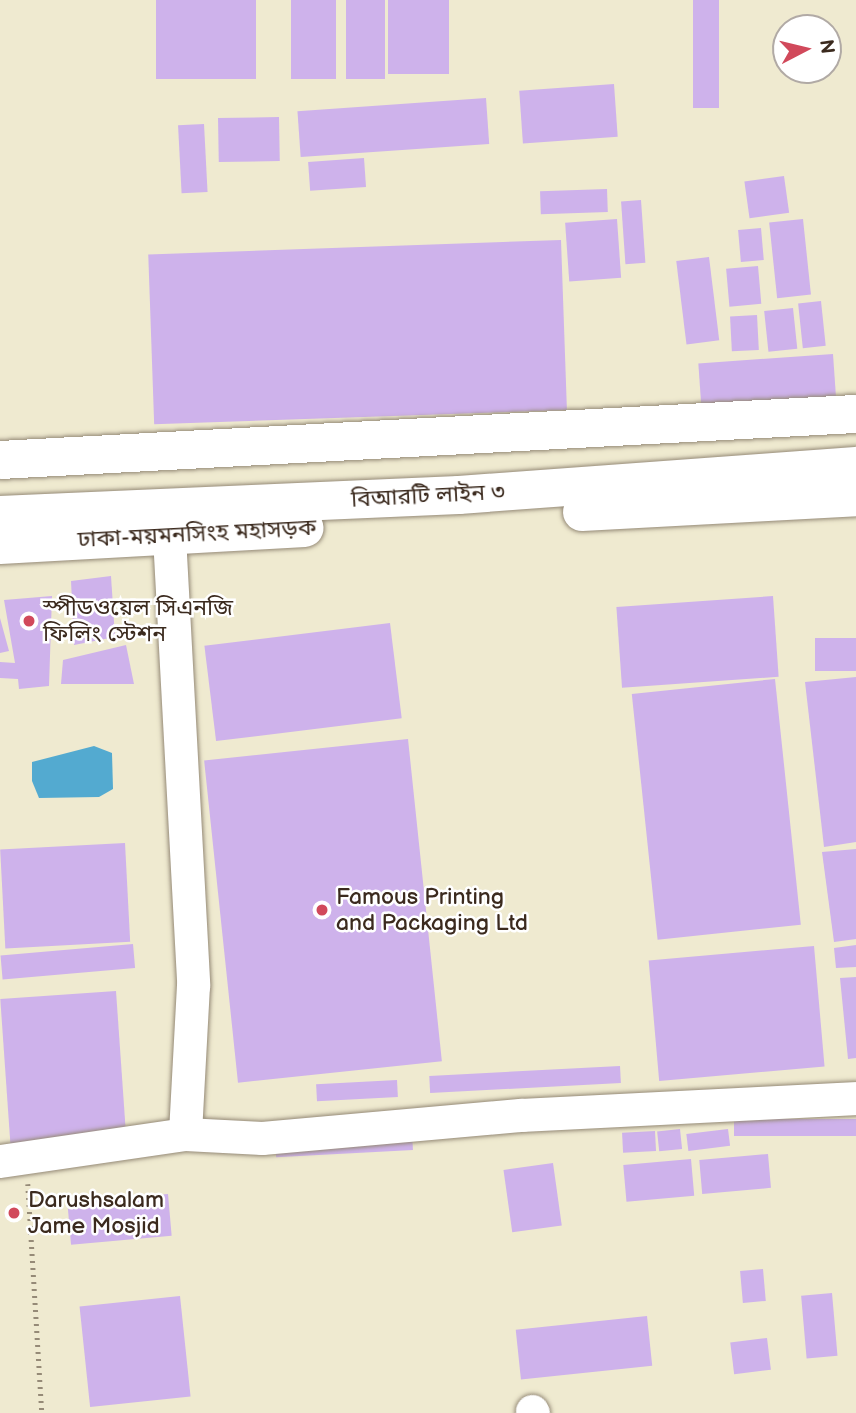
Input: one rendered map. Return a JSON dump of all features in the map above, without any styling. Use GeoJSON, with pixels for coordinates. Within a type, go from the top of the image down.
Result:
{"type":"FeatureCollection","features":[{"type":"Feature","properties":{"kind":"highway"},"geometry":{"type":"LineString","coordinates":[[0,460],[856,414]]}},
{"type":"Feature","properties":{"kind":"highway","name":"বিআরটি লাইন ৩"},"geometry":{"type":"LineString","coordinates":[[0,515],[459,495],[856,466]]}},
{"type":"Feature","properties":{"kind":"highway","name":"ঢাকা-ময়মনসিংহ মহাসড়ক"},"geometry":{"type":"LineString","coordinates":[[0,545],[856,496]]}},
{"type":"Feature","properties":{"kind":"street"},"geometry":{"type":"LineString","coordinates":[[169,536],[193,985],[185,1134]]}},
{"type":"Feature","properties":{"kind":"street"},"geometry":{"type":"LineString","coordinates":[[13,1160],[185,1134],[261,1138],[522,1115],[856,1098]]}},
{"type":"Feature","properties":{"kind":"path"},"geometry":{"type":"LineString","coordinates":[[13,1160],[42,1413]]}},
{"type":"Feature","properties":{"kind":"water"},"geometry":{"type":"Polygon","coordinates":[[[94,746],[112,753],[113,789],[99,797],[39,798],[32,781],[32,762],[94,746]]]}},
{"type":"Feature","properties":{"kind":"building"},"geometry":{"type":"Polygon","coordinates":[[[156,0],[256,0],[256,79],[156,79],[156,0]]]}},
{"type":"Feature","properties":{"kind":"building"},"geometry":{"type":"Polygon","coordinates":[[[291,0],[336,0],[336,79],[291,79],[291,0]]]}},
{"type":"Feature","properties":{"kind":"building"},"geometry":{"type":"Polygon","coordinates":[[[346,0],[385,0],[385,79],[346,79],[346,0]]]}},
{"type":"Feature","properties":{"kind":"building"},"geometry":{"type":"Polygon","coordinates":[[[388,0],[449,0],[449,74],[388,74],[388,0]]]}},
{"type":"Feature","properties":{"kind":"building"},"geometry":{"type":"Polygon","coordinates":[[[693,0],[719,0],[719,108],[693,108],[693,0]]]}},
{"type":"Feature","properties":{"kind":"building"},"geometry":{"type":"Polygon","coordinates":[[[614,84],[618,137],[523,143],[519,91],[614,84]]]}},
{"type":"Feature","properties":{"kind":"building"},"geometry":{"type":"Polygon","coordinates":[[[486,98],[489,144],[301,157],[297,111],[486,98]]]}},
{"type":"Feature","properties":{"kind":"building"},"geometry":{"type":"Polygon","coordinates":[[[279,117],[280,161],[219,162],[218,118],[279,117]]]}},
{"type":"Feature","properties":{"kind":"building"},"geometry":{"type":"Polygon","coordinates":[[[204,124],[208,192],[182,193],[178,125],[204,124]]]}},
{"type":"Feature","properties":{"kind":"building"},"geometry":{"type":"Polygon","coordinates":[[[364,158],[366,187],[310,191],[308,162],[364,158]]]}},
{"type":"Feature","properties":{"kind":"building"},"geometry":{"type":"Polygon","coordinates":[[[784,176],[789,213],[750,218],[744,182],[784,176]]]}},
{"type":"Feature","properties":{"kind":"building"},"geometry":{"type":"Polygon","coordinates":[[[607,189],[608,212],[541,214],[540,191],[607,189]]]}},
{"type":"Feature","properties":{"kind":"building"},"geometry":{"type":"Polygon","coordinates":[[[641,200],[645,263],[625,264],[621,201],[641,200]]]}},
{"type":"Feature","properties":{"kind":"building"},"geometry":{"type":"Polygon","coordinates":[[[617,219],[621,278],[569,281],[565,223],[617,219]]]}},
{"type":"Feature","properties":{"kind":"building"},"geometry":{"type":"Polygon","coordinates":[[[803,219],[811,295],[777,298],[769,223],[803,219]]]}},
{"type":"Feature","properties":{"kind":"building"},"geometry":{"type":"Polygon","coordinates":[[[761,228],[764,260],[741,262],[738,230],[761,228]]]}},
{"type":"Feature","properties":{"kind":"building"},"geometry":{"type":"Polygon","coordinates":[[[561,240],[567,410],[154,424],[148,254],[561,240]]]}},
{"type":"Feature","properties":{"kind":"building"},"geometry":{"type":"Polygon","coordinates":[[[709,257],[719,340],[686,344],[676,261],[709,257]]]}},
{"type":"Feature","properties":{"kind":"building"},"geometry":{"type":"Polygon","coordinates":[[[758,266],[761,304],[729,307],[726,269],[758,266]]]}},
{"type":"Feature","properties":{"kind":"building"},"geometry":{"type":"Polygon","coordinates":[[[821,301],[826,346],[803,348],[798,303],[821,301]]]}},
{"type":"Feature","properties":{"kind":"building"},"geometry":{"type":"Polygon","coordinates":[[[793,308],[797,349],[768,352],[764,311],[793,308]]]}},
{"type":"Feature","properties":{"kind":"building"},"geometry":{"type":"Polygon","coordinates":[[[757,315],[759,350],[732,351],[730,316],[757,315]]]}},
{"type":"Feature","properties":{"kind":"building"},"geometry":{"type":"Polygon","coordinates":[[[833,354],[836,399],[701,408],[698,363],[833,354]]]}},
{"type":"Feature","properties":{"kind":"building"},"geometry":{"type":"Polygon","coordinates":[[[111,576],[115,637],[74,645],[71,581],[111,576]]]}},
{"type":"Feature","properties":{"kind":"building"},"geometry":{"type":"Polygon","coordinates":[[[52,596],[49,686],[19,689],[18,679],[0,678],[0,662],[15,663],[4,600],[52,596]]]}},
{"type":"Feature","properties":{"kind":"building"},"geometry":{"type":"Polygon","coordinates":[[[773,596],[779,677],[622,688],[616,607],[773,596]]]}},
{"type":"Feature","properties":{"kind":"building"},"geometry":{"type":"Polygon","coordinates":[[[0,618],[9,651],[0,653],[0,618]]]}},
{"type":"Feature","properties":{"kind":"building"},"geometry":{"type":"Polygon","coordinates":[[[390,623],[402,718],[216,741],[204,646],[390,623]]]}},
{"type":"Feature","properties":{"kind":"building"},"geometry":{"type":"Polygon","coordinates":[[[815,638],[856,638],[856,671],[815,671],[815,638]]]}},
{"type":"Feature","properties":{"kind":"building"},"geometry":{"type":"Polygon","coordinates":[[[126,645],[134,684],[61,684],[63,660],[126,645]]]}},
{"type":"Feature","properties":{"kind":"building"},"geometry":{"type":"Polygon","coordinates":[[[856,677],[856,842],[824,847],[805,682],[856,677]]]}},
{"type":"Feature","properties":{"kind":"building"},"geometry":{"type":"Polygon","coordinates":[[[775,679],[801,925],[658,940],[632,694],[775,679]]]}},
{"type":"Feature","properties":{"kind":"building","name":"Famous Printing and Packaging Ltd"},"geometry":{"type":"Polygon","coordinates":[[[408,739],[442,1061],[238,1083],[204,760],[408,739]]]}},
{"type":"Feature","properties":{"kind":"building"},"geometry":{"type":"Polygon","coordinates":[[[125,843],[130,942],[5,948],[0,850],[125,843]]]}},
{"type":"Feature","properties":{"kind":"building"},"geometry":{"type":"Polygon","coordinates":[[[856,849],[856,939],[834,942],[822,852],[856,849]]]}},
{"type":"Feature","properties":{"kind":"building"},"geometry":{"type":"Polygon","coordinates":[[[133,944],[135,968],[3,980],[1,956],[133,944]]]}},
{"type":"Feature","properties":{"kind":"building"},"geometry":{"type":"Polygon","coordinates":[[[856,945],[856,967],[836,968],[834,948],[856,945]]]}},
{"type":"Feature","properties":{"kind":"building"},"geometry":{"type":"Polygon","coordinates":[[[814,946],[825,1067],[659,1081],[649,960],[814,946]]]}},
{"type":"Feature","properties":{"kind":"building"},"geometry":{"type":"Polygon","coordinates":[[[856,977],[856,1058],[848,1059],[840,978],[856,977]]]}},
{"type":"Feature","properties":{"kind":"building"},"geometry":{"type":"Polygon","coordinates":[[[116,991],[126,1136],[10,1144],[0,999],[116,991]]]}},
{"type":"Feature","properties":{"kind":"building"},"geometry":{"type":"Polygon","coordinates":[[[620,1066],[621,1083],[430,1093],[429,1076],[620,1066]]]}},
{"type":"Feature","properties":{"kind":"building"},"geometry":{"type":"Polygon","coordinates":[[[397,1080],[398,1097],[317,1101],[316,1084],[397,1080]]]}},
{"type":"Feature","properties":{"kind":"building"},"geometry":{"type":"Polygon","coordinates":[[[734,1119],[856,1119],[856,1136],[734,1136],[734,1119]]]}},
{"type":"Feature","properties":{"kind":"building"},"geometry":{"type":"Polygon","coordinates":[[[680,1129],[682,1149],[659,1151],[657,1131],[680,1129]]]}},
{"type":"Feature","properties":{"kind":"building"},"geometry":{"type":"Polygon","coordinates":[[[728,1129],[730,1146],[688,1151],[686,1134],[728,1129]]]}},
{"type":"Feature","properties":{"kind":"building"},"geometry":{"type":"Polygon","coordinates":[[[655,1131],[656,1151],[623,1153],[622,1133],[655,1131]]]}},
{"type":"Feature","properties":{"kind":"building"},"geometry":{"type":"Polygon","coordinates":[[[412,1132],[413,1150],[276,1157],[275,1139],[412,1132]]]}},
{"type":"Feature","properties":{"kind":"building"},"geometry":{"type":"Polygon","coordinates":[[[768,1154],[771,1188],[702,1194],[699,1160],[768,1154]]]}},
{"type":"Feature","properties":{"kind":"building"},"geometry":{"type":"Polygon","coordinates":[[[691,1159],[694,1196],[626,1202],[623,1165],[691,1159]]]}},
{"type":"Feature","properties":{"kind":"building"},"geometry":{"type":"Polygon","coordinates":[[[553,1163],[562,1225],[512,1232],[503,1170],[553,1163]]]}},
{"type":"Feature","properties":{"kind":"building"},"geometry":{"type":"Polygon","coordinates":[[[168,1194],[172,1236],[71,1245],[67,1203],[168,1194]]]}},
{"type":"Feature","properties":{"kind":"building"},"geometry":{"type":"Polygon","coordinates":[[[763,1269],[766,1301],[743,1303],[740,1271],[763,1269]]]}},
{"type":"Feature","properties":{"kind":"building"},"geometry":{"type":"Polygon","coordinates":[[[832,1293],[837,1356],[807,1358],[801,1296],[832,1293]]]}},
{"type":"Feature","properties":{"kind":"building"},"geometry":{"type":"Polygon","coordinates":[[[180,1296],[191,1396],[90,1407],[80,1307],[180,1296]]]}},
{"type":"Feature","properties":{"kind":"building"},"geometry":{"type":"Polygon","coordinates":[[[647,1316],[652,1366],[521,1380],[516,1330],[647,1316]]]}},
{"type":"Feature","properties":{"kind":"building"},"geometry":{"type":"Polygon","coordinates":[[[767,1338],[771,1370],[734,1374],[730,1343],[767,1338]]]}},
{"type":"Feature","properties":{"kind":"place","name":"স্পীডওয়েল সিএনজি ফিলিং স্টেশন"},"geometry":{"type":"Point","coordinates":[29,621]}},
{"type":"Feature","properties":{"kind":"place","name":"Famous Printing and Packaging Ltd"},"geometry":{"type":"Point","coordinates":[322,910]}},
{"type":"Feature","properties":{"kind":"place","name":"Darushsalam Jame Mosjid"},"geometry":{"type":"Point","coordinates":[14,1213]}}]}
